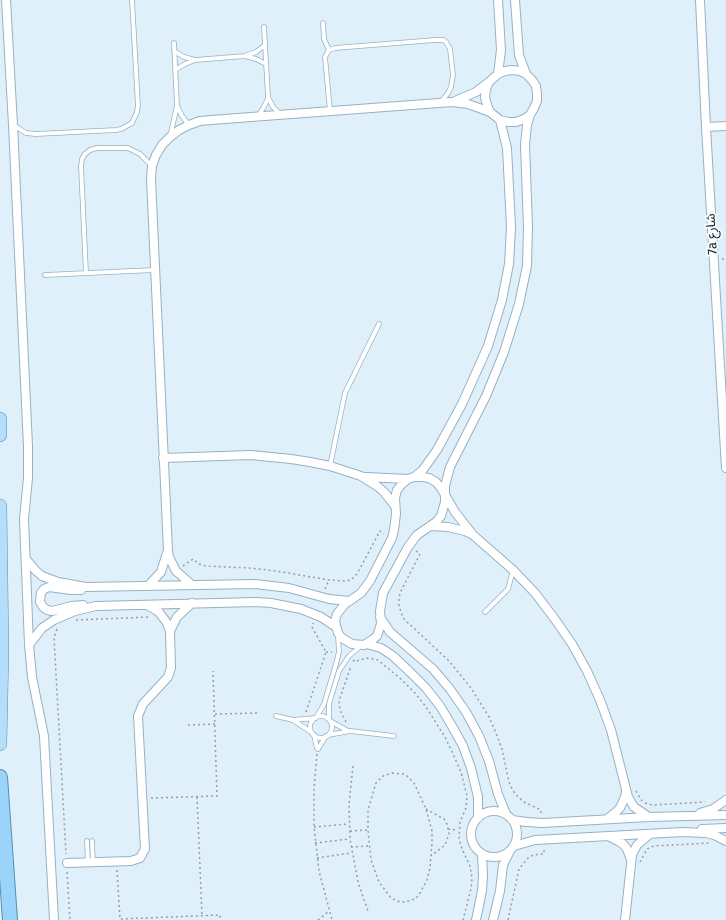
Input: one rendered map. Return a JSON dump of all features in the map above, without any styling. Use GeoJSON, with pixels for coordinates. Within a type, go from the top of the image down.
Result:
{"type":"FeatureCollection","features":[{"type":"Feature","properties":{"kind":"highway"},"geometry":{"type":"LineString","coordinates":[[0,777],[10,920]]}},
{"type":"Feature","properties":{"kind":"main road"},"geometry":{"type":"LineString","coordinates":[[0,419],[0,435]]}},
{"type":"Feature","properties":{"kind":"main road"},"geometry":{"type":"LineString","coordinates":[[0,506],[2,658],[0,744]]}},
{"type":"Feature","properties":{"kind":"street"},"geometry":{"type":"LineString","coordinates":[[6,0],[28,446],[28,478],[24,519],[29,645],[32,677],[44,736],[54,920]]}},
{"type":"Feature","properties":{"kind":"street"},"geometry":{"type":"LineString","coordinates":[[498,0],[501,50],[498,74]]}},
{"type":"Feature","properties":{"kind":"street"},"geometry":{"type":"LineString","coordinates":[[515,0],[519,55],[526,74]]}},
{"type":"Feature","properties":{"kind":"street","name":"7a شارع"},"geometry":{"type":"LineString","coordinates":[[700,0],[726,468]]}},
{"type":"Feature","properties":{"kind":"street"},"geometry":{"type":"LineString","coordinates":[[365,644],[376,636],[381,624],[381,605],[384,593],[408,547],[417,535],[441,516],[444,510],[446,481],[450,467],[478,413],[495,374],[514,323],[524,285],[528,246],[525,145],[527,125],[537,101],[536,86],[526,74],[520,71],[505,71],[498,74],[476,92],[452,102]]}},
{"type":"Feature","properties":{"kind":"street"},"geometry":{"type":"LineString","coordinates":[[489,82],[485,97],[486,105],[490,112]]}},
{"type":"Feature","properties":{"kind":"street"},"geometry":{"type":"LineString","coordinates":[[192,585],[176,571],[172,564],[168,550],[151,179],[152,166],[162,145],[179,130],[200,121],[258,116],[452,102],[468,104],[490,112],[500,120],[508,122],[516,122],[530,115]]}},
{"type":"Feature","properties":{"kind":"street"},"geometry":{"type":"LineString","coordinates":[[337,630],[337,614],[344,604],[362,593],[366,588],[392,538],[396,522],[395,498],[397,490],[402,484],[422,471],[433,457],[462,404],[488,346],[502,300],[509,264],[511,233],[507,148],[500,120]]}},
{"type":"Feature","properties":{"kind":"street"},"geometry":{"type":"LineString","coordinates":[[706,127],[726,126]]}},
{"type":"Feature","properties":{"kind":"street"},"geometry":{"type":"LineString","coordinates":[[163,458],[251,455],[291,458],[330,466],[361,476],[389,479],[422,477],[429,478],[436,482],[455,512],[473,535],[513,570],[535,593],[572,644],[587,671],[600,700],[620,760],[626,789],[634,807],[649,817]]}},
{"type":"Feature","properties":{"kind":"street"},"geometry":{"type":"LineString","coordinates":[[361,476],[384,492],[395,506]]}},
{"type":"Feature","properties":{"kind":"street"},"geometry":{"type":"LineString","coordinates":[[429,526],[456,528],[473,535]]}},
{"type":"Feature","properties":{"kind":"street"},"geometry":{"type":"LineString","coordinates":[[148,586],[161,572],[168,550]]}},
{"type":"Feature","properties":{"kind":"street"},"geometry":{"type":"LineString","coordinates":[[26,559],[36,571],[49,579],[68,584],[96,588]]}},
{"type":"Feature","properties":{"kind":"street"},"geometry":{"type":"LineString","coordinates":[[350,601],[336,600],[272,585],[244,584],[148,586],[70,590],[49,587],[44,589],[39,597],[43,607],[52,611],[72,606],[256,602],[286,606],[316,614],[326,620],[337,630],[346,642],[352,644],[374,645],[387,652],[426,688],[448,719],[463,746],[471,768],[478,797],[478,818]]}},
{"type":"Feature","properties":{"kind":"street"},"geometry":{"type":"LineString","coordinates":[[170,631],[177,617],[192,603]]}},
{"type":"Feature","properties":{"kind":"street"},"geometry":{"type":"LineString","coordinates":[[67,863],[136,860],[144,854],[146,844],[138,716],[143,704],[165,681],[171,668],[170,631],[163,617],[147,605]]}},
{"type":"Feature","properties":{"kind":"street"},"geometry":{"type":"LineString","coordinates":[[29,645],[42,628],[54,620],[75,611],[96,606]]}},
{"type":"Feature","properties":{"kind":"street"},"geometry":{"type":"LineString","coordinates":[[380,617],[390,632],[432,669],[450,689],[466,712],[479,736],[489,761],[498,794],[509,817],[515,825],[517,832],[516,839],[503,865],[500,891],[493,920]]}},
{"type":"Feature","properties":{"kind":"street"},"geometry":{"type":"LineString","coordinates":[[607,819],[620,808],[625,797],[626,789]]}},
{"type":"Feature","properties":{"kind":"street"},"geometry":{"type":"LineString","coordinates":[[684,815],[713,809],[726,800]]}},
{"type":"Feature","properties":{"kind":"street"},"geometry":{"type":"LineString","coordinates":[[726,815],[684,815],[534,823],[509,817],[499,812],[491,812],[478,818],[474,824],[471,837],[477,849],[482,854],[494,857],[505,854],[512,848],[535,840],[683,832],[726,828]]}},
{"type":"Feature","properties":{"kind":"street"},"geometry":{"type":"LineString","coordinates":[[683,832],[706,833],[726,841]]}},
{"type":"Feature","properties":{"kind":"street"},"geometry":{"type":"LineString","coordinates":[[625,920],[629,894],[631,863],[637,845],[650,834]]}},
{"type":"Feature","properties":{"kind":"street"},"geometry":{"type":"LineString","coordinates":[[607,836],[623,844],[627,849],[631,863]]}},
{"type":"Feature","properties":{"kind":"street"},"geometry":{"type":"LineString","coordinates":[[476,920],[482,891],[482,854]]}},
{"type":"Feature","properties":{"kind":"lane"},"geometry":{"type":"LineString","coordinates":[[13,125],[26,133],[36,134],[116,130],[122,129],[132,123],[138,106],[132,0]]}},
{"type":"Feature","properties":{"kind":"lane"},"geometry":{"type":"LineString","coordinates":[[323,23],[324,39],[329,50]]}},
{"type":"Feature","properties":{"kind":"lane"},"geometry":{"type":"LineString","coordinates":[[264,27],[268,97],[273,107],[281,115]]}},
{"type":"Feature","properties":{"kind":"lane"},"geometry":{"type":"LineString","coordinates":[[330,111],[325,56],[329,50],[335,48],[435,40],[442,40],[446,42],[450,49],[453,75],[453,81],[448,93],[440,103]]}},
{"type":"Feature","properties":{"kind":"lane"},"geometry":{"type":"LineString","coordinates":[[170,137],[177,106],[174,43]]}},
{"type":"Feature","properties":{"kind":"lane"},"geometry":{"type":"LineString","coordinates":[[245,56],[256,52],[265,45]]}},
{"type":"Feature","properties":{"kind":"lane"},"geometry":{"type":"LineString","coordinates":[[174,51],[184,57],[195,60]]}},
{"type":"Feature","properties":{"kind":"lane"},"geometry":{"type":"LineString","coordinates":[[176,70],[195,60],[245,56],[256,58],[266,64]]}},
{"type":"Feature","properties":{"kind":"lane"},"geometry":{"type":"LineString","coordinates":[[258,116],[264,108],[268,97]]}},
{"type":"Feature","properties":{"kind":"lane"},"geometry":{"type":"LineString","coordinates":[[177,106],[189,125]]}},
{"type":"Feature","properties":{"kind":"lane"},"geometry":{"type":"LineString","coordinates":[[86,273],[81,166],[82,159],[85,154],[96,148],[128,148],[140,154],[152,166]]}},
{"type":"Feature","properties":{"kind":"lane"},"geometry":{"type":"LineString","coordinates":[[45,275],[154,270]]}},
{"type":"Feature","properties":{"kind":"lane"},"geometry":{"type":"LineString","coordinates":[[330,466],[345,393],[379,324]]}},
{"type":"Feature","properties":{"kind":"lane"},"geometry":{"type":"LineString","coordinates":[[484,612],[508,589],[513,570]]}},
{"type":"Feature","properties":{"kind":"lane"},"geometry":{"type":"LineString","coordinates":[[337,630],[339,652],[332,684],[329,704],[332,727],[318,749],[316,748],[311,725],[322,709],[332,684],[339,671],[349,656],[365,644]]}},
{"type":"Feature","properties":{"kind":"lane"},"geometry":{"type":"LineString","coordinates":[[276,716],[293,720],[304,720],[323,716],[350,731],[394,736]]}},
{"type":"Feature","properties":{"kind":"lane"},"geometry":{"type":"LineString","coordinates":[[293,720],[318,737],[350,731]]}},
{"type":"Feature","properties":{"kind":"lane"},"geometry":{"type":"LineString","coordinates":[[87,841],[91,862]]}},
{"type":"Feature","properties":{"kind":"lane"},"geometry":{"type":"LineString","coordinates":[[91,862],[92,841]]}},
{"type":"Feature","properties":{"kind":"path"},"geometry":{"type":"LineString","coordinates":[[322,597],[329,580]]}},
{"type":"Feature","properties":{"kind":"path"},"geometry":{"type":"LineString","coordinates":[[304,720],[326,652],[312,627],[316,614]]}},
{"type":"Feature","properties":{"kind":"path"},"geometry":{"type":"LineString","coordinates":[[71,620],[163,617]]}},
{"type":"Feature","properties":{"kind":"path"},"geometry":{"type":"LineString","coordinates":[[58,627],[54,638],[70,920]]}},
{"type":"Feature","properties":{"kind":"path"},"geometry":{"type":"LineString","coordinates":[[326,652],[339,652]]}},
{"type":"Feature","properties":{"kind":"path"},"geometry":{"type":"LineString","coordinates":[[349,656],[356,662],[369,658],[382,663],[415,693],[436,722],[453,754],[467,790],[466,808],[459,830],[460,844],[470,866],[472,878],[471,889],[463,920]]}},
{"type":"Feature","properties":{"kind":"path"},"geometry":{"type":"LineString","coordinates":[[345,729],[346,723],[340,710],[339,701],[353,660]]}},
{"type":"Feature","properties":{"kind":"path"},"geometry":{"type":"LineString","coordinates":[[143,798],[217,796],[213,672]]}},
{"type":"Feature","properties":{"kind":"path"},"geometry":{"type":"LineString","coordinates":[[215,714],[260,713]]}},
{"type":"Feature","properties":{"kind":"path"},"geometry":{"type":"LineString","coordinates":[[188,725],[215,724]]}},
{"type":"Feature","properties":{"kind":"path"},"geometry":{"type":"LineString","coordinates":[[318,749],[314,789],[314,827],[317,858],[332,920]]}},
{"type":"Feature","properties":{"kind":"path"},"geometry":{"type":"LineString","coordinates":[[353,766],[349,798],[349,831],[358,882],[368,911]]}},
{"type":"Feature","properties":{"kind":"path"},"geometry":{"type":"LineString","coordinates":[[398,772],[411,779],[426,808],[432,832],[431,856],[427,880],[422,891],[415,899],[400,902],[390,898],[379,882],[371,860],[368,810],[372,792],[379,779],[388,774],[398,772]]}},
{"type":"Feature","properties":{"kind":"path"},"geometry":{"type":"LineString","coordinates":[[626,789],[634,788],[642,802],[649,805],[707,801]]}},
{"type":"Feature","properties":{"kind":"path"},"geometry":{"type":"LineString","coordinates":[[197,797],[202,915]]}},
{"type":"Feature","properties":{"kind":"path"},"geometry":{"type":"LineString","coordinates":[[426,808],[444,819],[448,829],[448,838],[445,845],[431,856]]}},
{"type":"Feature","properties":{"kind":"path"},"geometry":{"type":"LineString","coordinates":[[314,827],[349,824]]}},
{"type":"Feature","properties":{"kind":"path"},"geometry":{"type":"LineString","coordinates":[[448,829],[459,830]]}},
{"type":"Feature","properties":{"kind":"path"},"geometry":{"type":"LineString","coordinates":[[349,831],[368,830]]}},
{"type":"Feature","properties":{"kind":"path"},"geometry":{"type":"LineString","coordinates":[[316,842],[350,839]]}},
{"type":"Feature","properties":{"kind":"path"},"geometry":{"type":"LineString","coordinates":[[631,863],[635,865],[640,863],[645,852],[650,847],[654,846],[700,843],[713,844]]}},
{"type":"Feature","properties":{"kind":"path"},"geometry":{"type":"LineString","coordinates":[[351,847],[369,846]]}},
{"type":"Feature","properties":{"kind":"path"},"geometry":{"type":"LineString","coordinates":[[317,858],[352,852]]}},
{"type":"Feature","properties":{"kind":"path"},"geometry":{"type":"LineString","coordinates":[[117,861],[120,919],[220,915],[220,920]]}},
{"type":"Feature","properties":{"kind":"path"},"geometry":{"type":"LineString","coordinates":[[318,920],[329,911]]}}]}
